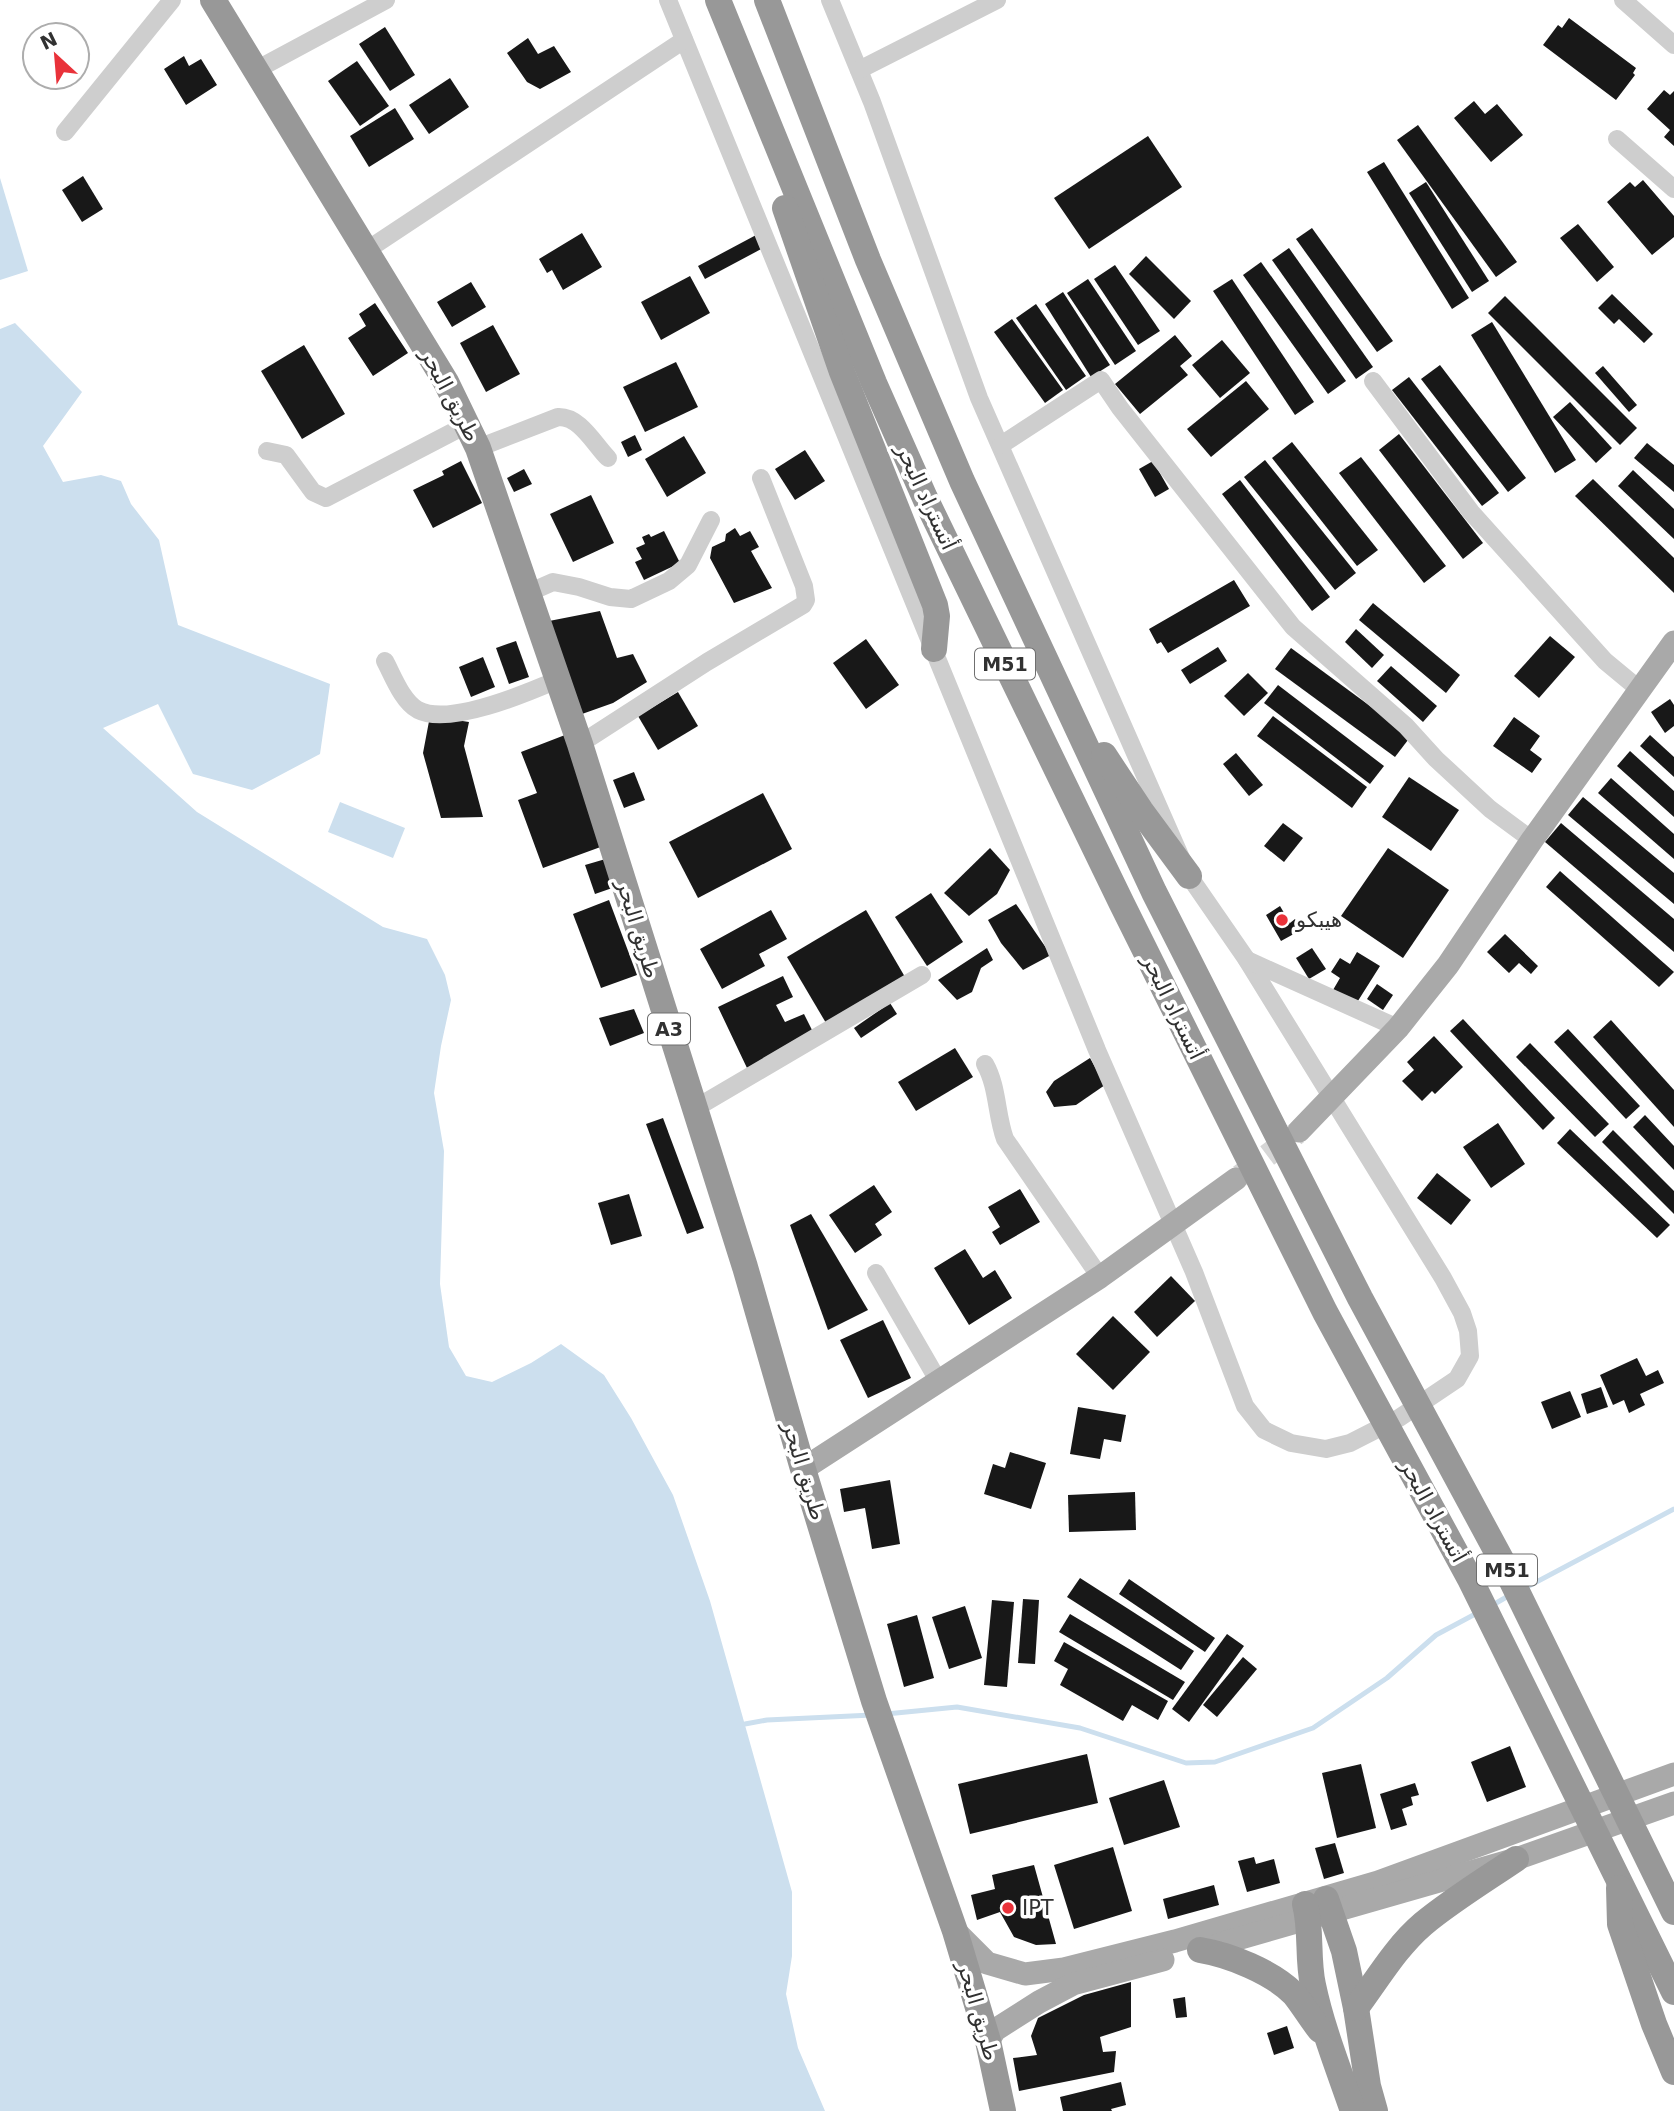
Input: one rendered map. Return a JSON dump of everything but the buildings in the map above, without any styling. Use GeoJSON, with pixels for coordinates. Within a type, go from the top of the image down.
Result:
{"type":"FeatureCollection","features":[{"type":"Feature","properties":{"kind":"highway","name":"طريق البحر"},"geometry":{"type":"LineString","coordinates":[[213,0],[446,382],[478,448],[580,744],[745,1267],[874,1701],[955,1931],[988,2041],[1003,2111]]}},
{"type":"Feature","properties":{"kind":"highway","name":"أتستراد البحر"},"geometry":{"type":"LineString","coordinates":[[719,0],[779,155],[925,498],[1122,904],[1325,1312],[1470,1579],[1674,1992]]}},
{"type":"Feature","properties":{"kind":"highway","name":"أتستراد البحر"},"geometry":{"type":"LineString","coordinates":[[767,0],[869,260],[962,481],[1160,904],[1360,1297],[1503,1563],[1674,1912]]}},
{"type":"Feature","properties":{"kind":"highway"},"geometry":{"type":"LineString","coordinates":[[779,155],[778,178],[781,194],[797,244],[842,372],[935,605],[937,616],[934,649]]}},
{"type":"Feature","properties":{"kind":"highway"},"geometry":{"type":"LineString","coordinates":[[1055,681],[1141,811],[1189,876]]}},
{"type":"Feature","properties":{"kind":"highway"},"geometry":{"type":"LineString","coordinates":[[1356,2008],[1400,1949],[1422,1925],[1454,1900],[1517,1859]]}},
{"type":"Feature","properties":{"kind":"highway"},"geometry":{"type":"LineString","coordinates":[[1619,1879],[1620,1924],[1654,2024],[1674,2072]]}},
{"type":"Feature","properties":{"kind":"highway"},"geometry":{"type":"LineString","coordinates":[[1317,1909],[1344,1951],[1368,2086],[1376,2111]]}},
{"type":"Feature","properties":{"kind":"highway"},"geometry":{"type":"LineString","coordinates":[[1317,1909],[1308,1954],[1313,1986],[1353,2111]]}},
{"type":"Feature","properties":{"kind":"highway"},"geometry":{"type":"LineString","coordinates":[[1200,1950],[1224,1954],[1262,1972],[1293,1993],[1331,2046]]}},
{"type":"Feature","properties":{"kind":"main road"},"geometry":{"type":"LineString","coordinates":[[1299,1131],[1398,1028],[1448,964],[1532,840],[1674,642]]}},
{"type":"Feature","properties":{"kind":"main road"},"geometry":{"type":"LineString","coordinates":[[803,1469],[1100,1277],[1236,1179]]}},
{"type":"Feature","properties":{"kind":"main road"},"geometry":{"type":"LineString","coordinates":[[988,2041],[995,2030],[1073,1984],[1200,1950],[1317,1909],[1378,1882],[1674,1774]]}},
{"type":"Feature","properties":{"kind":"main road"},"geometry":{"type":"LineString","coordinates":[[955,1931],[987,1963],[1025,1974],[1041,1973],[1517,1859],[1674,1803]]}},
{"type":"Feature","properties":{"kind":"street"},"geometry":{"type":"LineString","coordinates":[[65,132],[172,0]]}},
{"type":"Feature","properties":{"kind":"street"},"geometry":{"type":"LineString","coordinates":[[256,70],[386,0]]}},
{"type":"Feature","properties":{"kind":"street"},"geometry":{"type":"LineString","coordinates":[[668,0],[1097,1050],[1174,1223],[1245,1406],[1265,1430],[1292,1443],[1326,1448],[1350,1443],[1399,1418],[1457,1379],[1470,1356],[1468,1331],[1462,1313],[1247,960],[1189,876],[979,398],[831,0]]}},
{"type":"Feature","properties":{"kind":"street"},"geometry":{"type":"LineString","coordinates":[[859,70],[997,0]]}},
{"type":"Feature","properties":{"kind":"street"},"geometry":{"type":"LineString","coordinates":[[1623,0],[1674,45]]}},
{"type":"Feature","properties":{"kind":"street"},"geometry":{"type":"LineString","coordinates":[[367,250],[684,40]]}},
{"type":"Feature","properties":{"kind":"street"},"geometry":{"type":"LineString","coordinates":[[1617,139],[1674,189]]}},
{"type":"Feature","properties":{"kind":"street"},"geometry":{"type":"LineString","coordinates":[[1001,445],[1101,380],[1120,408],[1293,627],[1406,726],[1436,759],[1490,809],[1532,840]]}},
{"type":"Feature","properties":{"kind":"street"},"geometry":{"type":"LineString","coordinates":[[1373,381],[1471,512],[1605,661],[1640,690]]}},
{"type":"Feature","properties":{"kind":"street"},"geometry":{"type":"LineString","coordinates":[[478,448],[566,416],[575,421],[608,458]]}},
{"type":"Feature","properties":{"kind":"street"},"geometry":{"type":"LineString","coordinates":[[267,451],[286,455],[313,492],[326,498],[468,424]]}},
{"type":"Feature","properties":{"kind":"street"},"geometry":{"type":"LineString","coordinates":[[580,744],[803,605],[806,600],[804,586],[761,478]]}},
{"type":"Feature","properties":{"kind":"street"},"geometry":{"type":"LineString","coordinates":[[528,593],[553,582],[610,597],[632,599],[669,581],[688,565],[711,520]]}},
{"type":"Feature","properties":{"kind":"street"},"geometry":{"type":"LineString","coordinates":[[385,661],[408,700],[418,710],[430,714],[444,715],[489,705],[557,680]]}},
{"type":"Feature","properties":{"kind":"street"},"geometry":{"type":"LineString","coordinates":[[1247,960],[1398,1028]]}},
{"type":"Feature","properties":{"kind":"street"},"geometry":{"type":"LineString","coordinates":[[694,1109],[922,975]]}},
{"type":"Feature","properties":{"kind":"street"},"geometry":{"type":"LineString","coordinates":[[985,1064],[993,1077],[999,1121],[1005,1139],[1100,1277]]}},
{"type":"Feature","properties":{"kind":"street"},"geometry":{"type":"LineString","coordinates":[[876,1273],[939,1382]]}},
{"type":"Feature","properties":{"kind":"water"},"geometry":{"type":"Polygon","coordinates":[[[0,178],[28,271],[0,280],[0,178]]]}},
{"type":"Feature","properties":{"kind":"water"},"geometry":{"type":"Polygon","coordinates":[[[15,323],[82,392],[43,446],[63,482],[101,475],[121,481],[131,504],[159,540],[178,625],[330,684],[320,754],[252,790],[193,774],[158,704],[103,728],[197,812],[383,927],[427,939],[445,975],[451,1000],[434,1093],[444,1151],[440,1284],[449,1347],[466,1376],[492,1382],[531,1363],[561,1344],[604,1375],[673,1495],[710,1601],[792,1892],[792,1956],[786,1994],[798,2048],[825,2111],[0,2111],[0,329],[15,323]]]}},
{"type":"Feature","properties":{"kind":"water"},"geometry":{"type":"Polygon","coordinates":[[[340,802],[405,828],[393,858],[328,832],[340,802]]]}},
{"type":"Feature","properties":{"kind":"waterway"},"geometry":{"type":"LineString","coordinates":[[1525,1588],[1674,1509]]}},
{"type":"Feature","properties":{"kind":"waterway"},"geometry":{"type":"LineString","coordinates":[[1491,1606],[1510,1595]]}},
{"type":"Feature","properties":{"kind":"waterway"},"geometry":{"type":"LineString","coordinates":[[886,1714],[957,1707],[1080,1728],[1186,1763],[1215,1762],[1313,1728],[1387,1678],[1436,1635],[1479,1612]]}},
{"type":"Feature","properties":{"kind":"waterway"},"geometry":{"type":"LineString","coordinates":[[745,1724],[767,1720],[872,1715]]}},
{"type":"Feature","properties":{"kind":"tunnel"},"geometry":{"type":"LineString","coordinates":[[1240,1176],[1297,1133]]}},
{"type":"Feature","properties":{"kind":"place","name":"هيبكو"},"geometry":{"type":"Point","coordinates":[1282,920]}},
{"type":"Feature","properties":{"kind":"place","name":"IPT"},"geometry":{"type":"Point","coordinates":[1008,1908]}}]}
